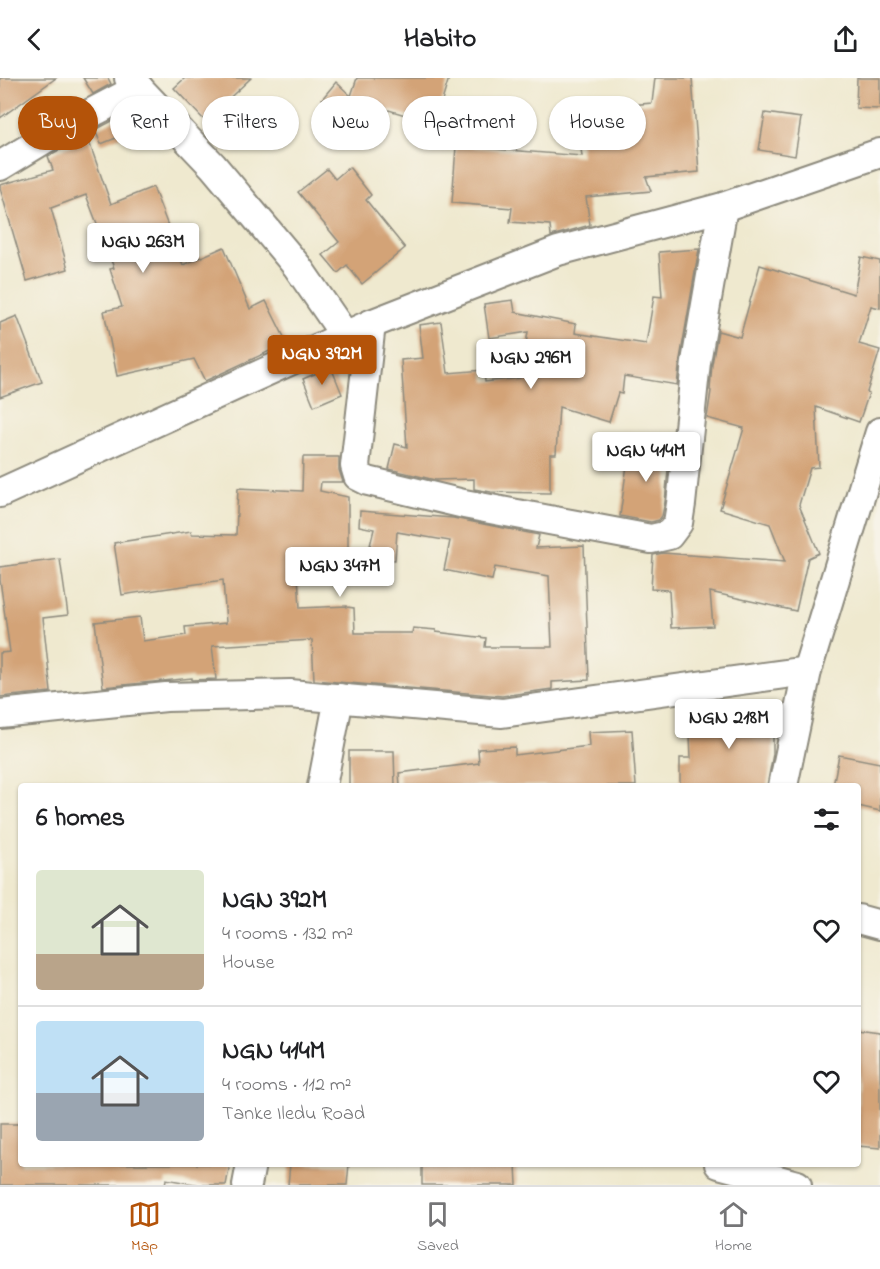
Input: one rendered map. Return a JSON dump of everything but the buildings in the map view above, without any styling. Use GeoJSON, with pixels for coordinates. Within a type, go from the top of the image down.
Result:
{"type":"FeatureCollection","features":[{"type":"Feature","properties":{"kind":"street"},"geometry":{"type":"LineString","coordinates":[[0,166],[134,83],[213,166],[297,267],[358,331],[355,466],[358,476],[368,481],[464,504],[651,539],[669,535],[678,523],[696,362],[723,207]]}},
{"type":"Feature","properties":{"kind":"street"},"geometry":{"type":"LineString","coordinates":[[0,493],[358,331],[558,251],[723,207],[880,153]]}},
{"type":"Feature","properties":{"kind":"street"},"geometry":{"type":"LineString","coordinates":[[784,783],[807,671],[872,485],[880,432]]}},
{"type":"Feature","properties":{"kind":"street"},"geometry":{"type":"LineString","coordinates":[[0,714],[166,697],[290,694],[502,713],[807,671]]}},
{"type":"Feature","properties":{"kind":"street"},"geometry":{"type":"LineString","coordinates":[[323,783],[339,698]]}},
{"type":"Feature","properties":{"kind":"street"},"geometry":{"type":"LineString","coordinates":[[861,921],[880,925]]}},
{"type":"Feature","properties":{"kind":"street"},"geometry":{"type":"LineString","coordinates":[[247,1185],[250,1167]]}},
{"type":"Feature","properties":{"kind":"street"},"geometry":{"type":"LineString","coordinates":[[711,1185],[713,1167]]}},
{"type":"Feature","properties":{"kind":"street"},"geometry":{"type":"LineString","coordinates":[[729,1167],[797,1185]]}}]}
